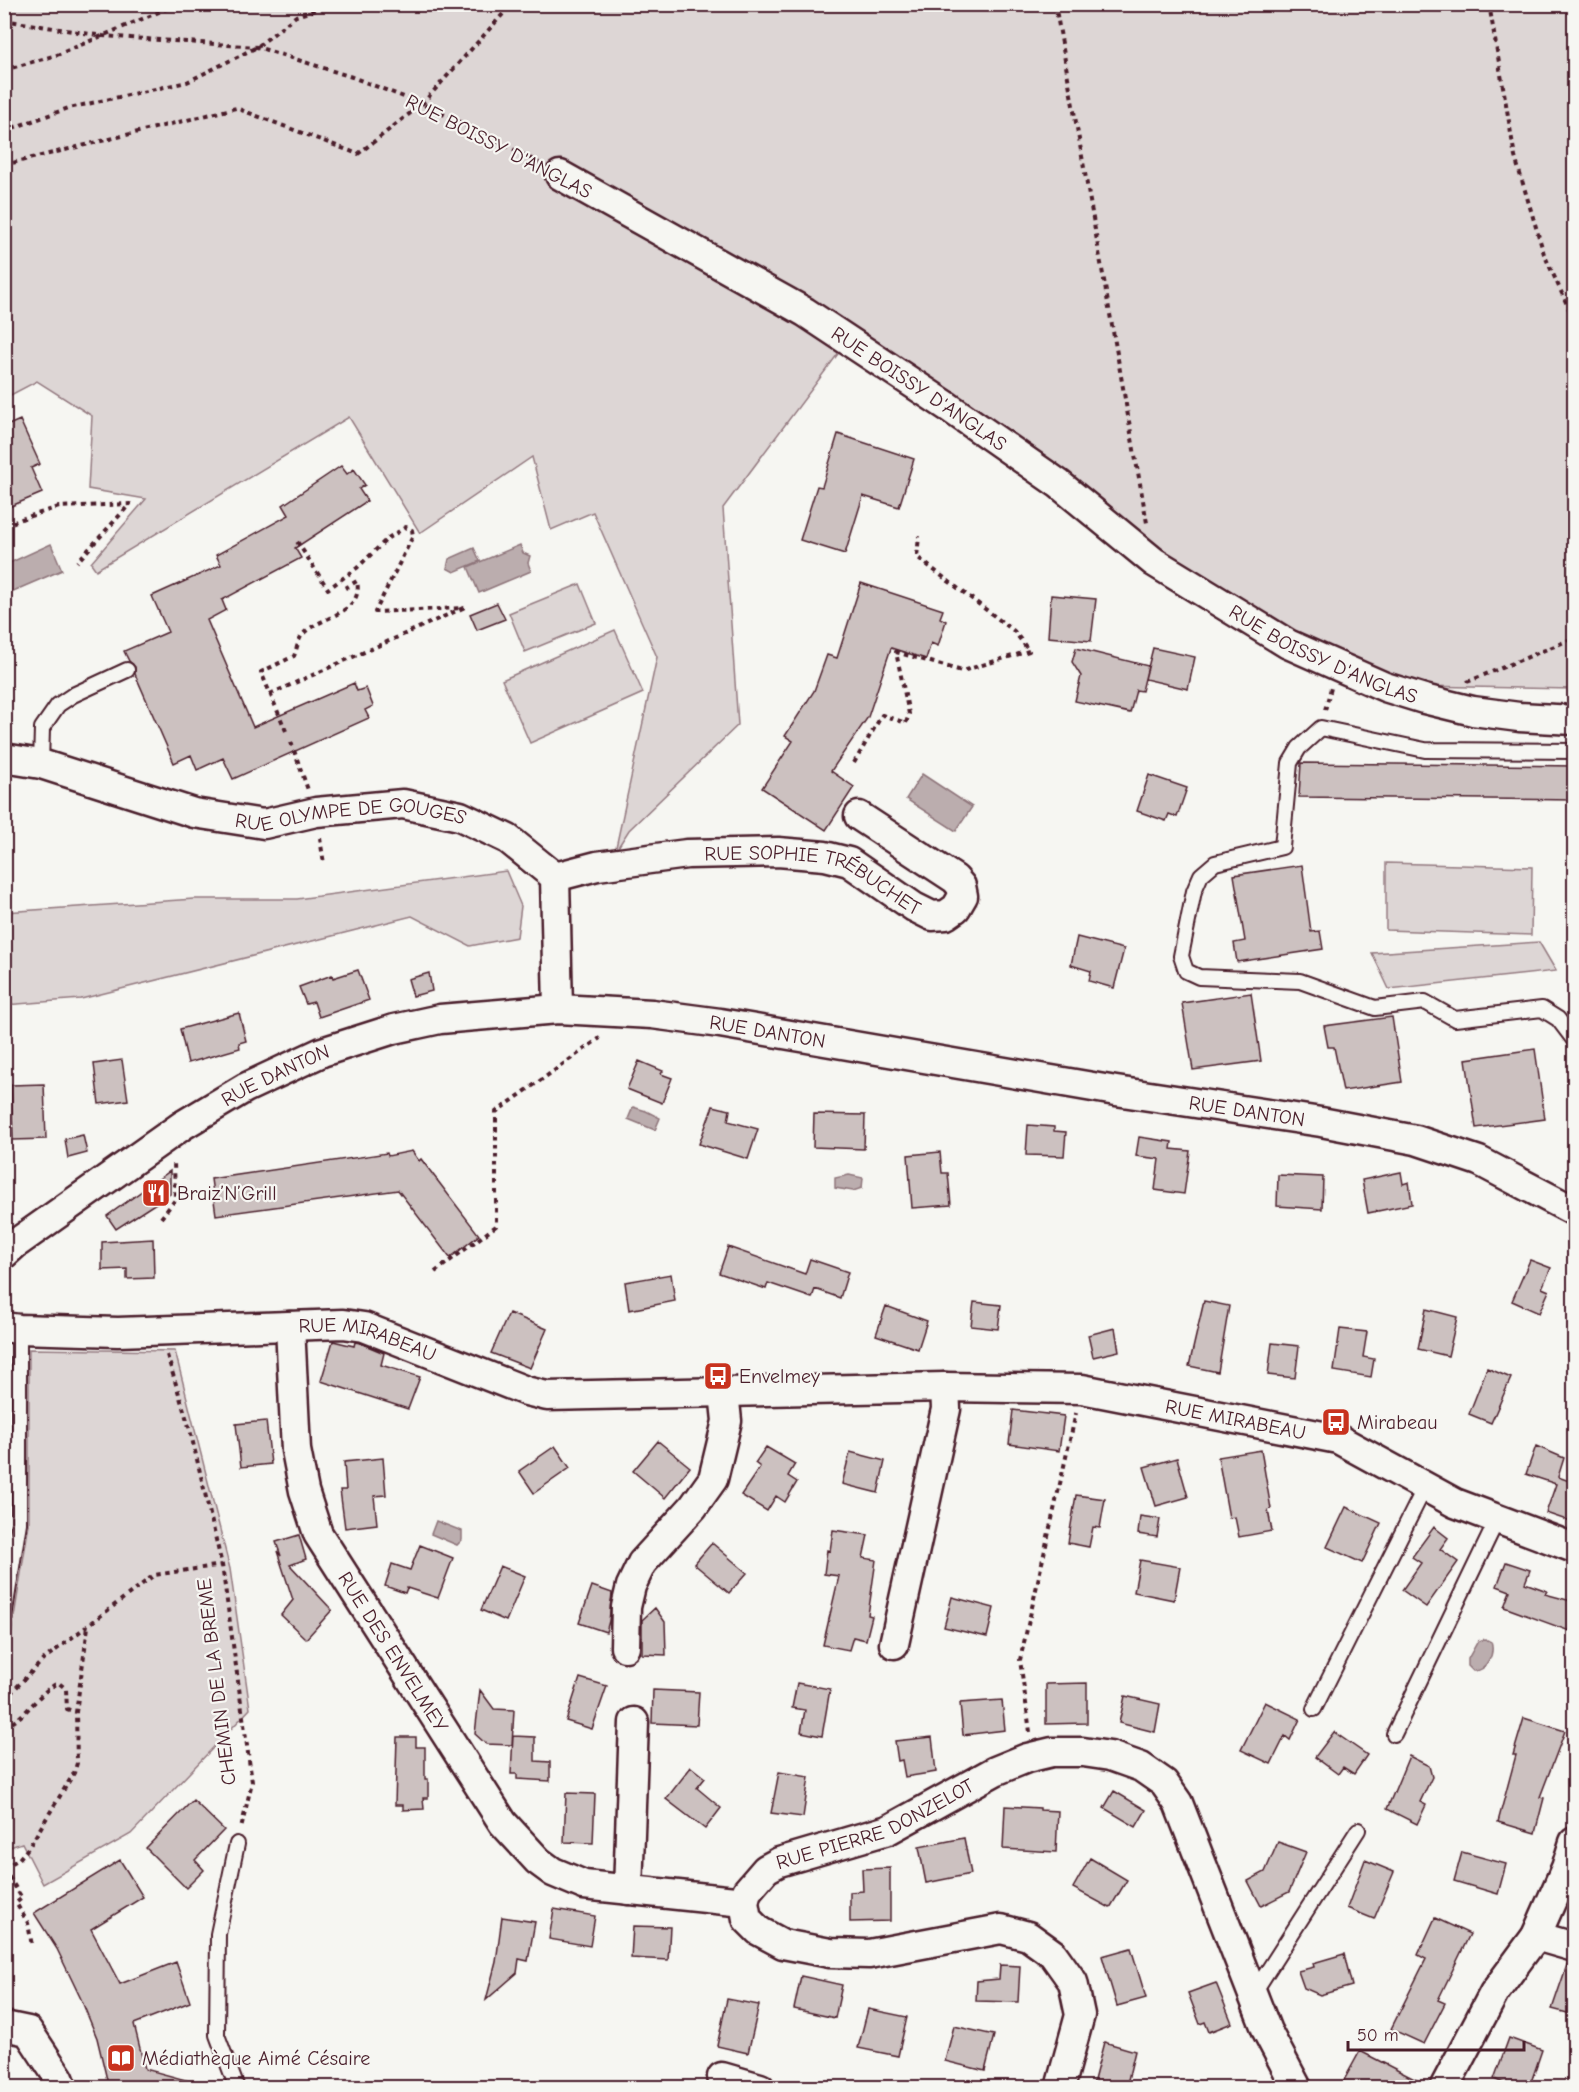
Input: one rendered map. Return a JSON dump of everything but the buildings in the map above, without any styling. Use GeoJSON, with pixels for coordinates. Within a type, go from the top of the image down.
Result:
{"type":"FeatureCollection","features":[{"type":"Feature","properties":{"kind":"street","name":"RUE BOISSY D'ANGLAS"},"geometry":{"type":"LineString","coordinates":[[561,175],[805,312],[1059,484],[1154,562],[1288,644],[1385,687],[1424,699],[1473,711],[1519,717],[1575,720]]}},
{"type":"Feature","properties":{"kind":"street","name":"RUE OLYMPE DE GOUGES"},"geometry":{"type":"LineString","coordinates":[[4,758],[41,764],[194,813],[264,824],[316,812],[403,804],[460,816],[508,839],[555,877]]}},
{"type":"Feature","properties":{"kind":"street","name":"RUE SOPHIE TRÉBUCHET"},"geometry":{"type":"LineString","coordinates":[[555,877],[597,866],[687,854],[778,852],[825,856],[849,862],[914,907],[932,916],[946,915],[956,908],[963,896],[961,886],[955,879],[859,816]]}},
{"type":"Feature","properties":{"kind":"street"},"geometry":{"type":"LineString","coordinates":[[555,877],[558,1009]]}},
{"type":"Feature","properties":{"kind":"street","name":"RUE DANTON"},"geometry":{"type":"LineString","coordinates":[[4,1254],[183,1125],[245,1088],[322,1052],[394,1029],[440,1019],[558,1009],[652,1014],[720,1023],[1116,1091],[1321,1122],[1405,1138],[1479,1161],[1574,1208]]}},
{"type":"Feature","properties":{"kind":"street","name":"RUE MIRABEAU"},"geometry":{"type":"LineString","coordinates":[[11,1328],[118,1332],[343,1324],[364,1327],[547,1396],[945,1387],[1082,1389],[1338,1439],[1426,1485],[1455,1503],[1575,1548]]}},
{"type":"Feature","properties":{"kind":"street","name":"RUE DES ENVELMEY"},"geometry":{"type":"LineString","coordinates":[[290,1326],[296,1450],[304,1491],[318,1534],[503,1823],[531,1855],[554,1872],[584,1885],[744,1902]]}},
{"type":"Feature","properties":{"kind":"street"},"geometry":{"type":"LineString","coordinates":[[894,1644],[946,1409],[945,1387]]}},
{"type":"Feature","properties":{"kind":"street"},"geometry":{"type":"LineString","coordinates":[[625,1647],[626,1607],[631,1586],[642,1563],[693,1507],[713,1479],[727,1421],[724,1392]]}},
{"type":"Feature","properties":{"kind":"street"},"geometry":{"type":"LineString","coordinates":[[628,1890],[634,1722]]}},
{"type":"Feature","properties":{"kind":"street","name":"RUE PIERRE DONZELOT"},"geometry":{"type":"LineString","coordinates":[[744,1902],[747,1891],[766,1869],[779,1862],[888,1830],[995,1772],[1035,1756],[1052,1752],[1083,1752],[1110,1756],[1141,1767],[1164,1783],[1178,1803],[1267,2031],[1297,2088]]}},
{"type":"Feature","properties":{"kind":"street"},"geometry":{"type":"LineString","coordinates":[[1444,2088],[1494,1993],[1536,1936],[1575,1842]]}},
{"type":"Feature","properties":{"kind":"street"},"geometry":{"type":"LineString","coordinates":[[744,1902],[747,1919],[759,1932],[771,1940],[830,1953],[869,1954],[1002,1929],[1028,1936],[1053,1954],[1074,1982],[1080,2015],[1060,2088]]}},
{"type":"Feature","properties":{"kind":"street"},"geometry":{"type":"LineString","coordinates":[[1536,1936],[1575,1947]]}},
{"type":"Feature","properties":{"kind":"street"},"geometry":{"type":"LineString","coordinates":[[4,2026],[28,2031],[59,2078],[63,2088]]}},
{"type":"Feature","properties":{"kind":"street"},"geometry":{"type":"LineString","coordinates":[[722,2077],[760,2088]]}},
{"type":"Feature","properties":{"kind":"lane"},"geometry":{"type":"LineString","coordinates":[[41,764],[42,729],[58,705],[73,695],[128,670]]}},
{"type":"Feature","properties":{"kind":"lane"},"geometry":{"type":"LineString","coordinates":[[1575,751],[1425,750],[1321,728],[1299,748],[1290,763],[1282,847],[1215,863],[1201,875],[1194,891],[1181,956],[1186,971],[1199,977],[1300,981],[1375,1008],[1425,1002],[1455,1019],[1542,1010],[1558,1019],[1575,1040]]}},
{"type":"Feature","properties":{"kind":"lane"},"geometry":{"type":"LineString","coordinates":[[4,1617],[19,1523],[11,1328]]}},
{"type":"Feature","properties":{"kind":"lane"},"geometry":{"type":"LineString","coordinates":[[1314,1709],[1426,1485]]}},
{"type":"Feature","properties":{"kind":"lane"},"geometry":{"type":"LineString","coordinates":[[1394,1734],[1497,1520]]}},
{"type":"Feature","properties":{"kind":"lane"},"geometry":{"type":"LineString","coordinates":[[1252,1994],[1358,1830]]}},
{"type":"Feature","properties":{"kind":"lane"},"geometry":{"type":"LineString","coordinates":[[237,1844],[218,1935],[218,2035],[237,2088]]}},
{"type":"Feature","properties":{"kind":"path"},"geometry":{"type":"LineString","coordinates":[[4,70],[57,55],[178,4]]}},
{"type":"Feature","properties":{"kind":"path"},"geometry":{"type":"LineString","coordinates":[[4,131],[69,108],[187,82],[257,47],[296,16],[334,4]]}},
{"type":"Feature","properties":{"kind":"path"},"geometry":{"type":"LineString","coordinates":[[4,165],[236,108],[358,154],[422,104],[512,4]]}},
{"type":"Feature","properties":{"kind":"path"},"geometry":{"type":"LineString","coordinates":[[1055,4],[1154,562]]}},
{"type":"Feature","properties":{"kind":"path"},"geometry":{"type":"LineString","coordinates":[[1489,4],[1515,157],[1544,254],[1575,320]]}},
{"type":"Feature","properties":{"kind":"path","name":"RUE BOISSY D'ANGLAS"},"geometry":{"type":"LineString","coordinates":[[4,20],[103,36],[257,47],[422,104],[561,175]]}},
{"type":"Feature","properties":{"kind":"path"},"geometry":{"type":"LineString","coordinates":[[4,526],[59,507],[130,504],[77,562]]}},
{"type":"Feature","properties":{"kind":"path"},"geometry":{"type":"LineString","coordinates":[[270,694],[463,608],[375,612],[413,536],[412,530],[406,527],[388,538],[357,568],[328,589],[296,540]]}},
{"type":"Feature","properties":{"kind":"path"},"geometry":{"type":"LineString","coordinates":[[854,763],[882,715],[906,723],[909,714],[896,652],[962,670],[1029,651],[1014,631],[917,557],[919,536]]}},
{"type":"Feature","properties":{"kind":"path"},"geometry":{"type":"LineString","coordinates":[[286,731],[261,672],[294,656],[300,636],[348,608],[355,600],[358,589],[357,581],[342,590]]}},
{"type":"Feature","properties":{"kind":"path"},"geometry":{"type":"LineString","coordinates":[[1424,699],[1575,638]]}},
{"type":"Feature","properties":{"kind":"path"},"geometry":{"type":"LineString","coordinates":[[1321,728],[1336,666]]}},
{"type":"Feature","properties":{"kind":"path"},"geometry":{"type":"LineString","coordinates":[[435,1272],[496,1226],[496,1112],[606,1034]]}},
{"type":"Feature","properties":{"kind":"path"},"geometry":{"type":"LineString","coordinates":[[161,1218],[175,1200],[175,1163]]}},
{"type":"Feature","properties":{"kind":"path","name":"CHEMIN DE LA BREME"},"geometry":{"type":"LineString","coordinates":[[174,1379],[190,1430],[222,1565],[252,1782],[237,1844]]}},
{"type":"Feature","properties":{"kind":"path"},"geometry":{"type":"LineString","coordinates":[[1035,1756],[1020,1660],[1082,1389]]}},
{"type":"Feature","properties":{"kind":"path"},"geometry":{"type":"LineString","coordinates":[[4,1700],[44,1659],[154,1575],[222,1565]]}},
{"type":"Feature","properties":{"kind":"path"},"geometry":{"type":"LineString","coordinates":[[32,1946],[28,1923],[16,1903],[22,1898],[4,1869],[19,1859],[29,1848],[74,1773],[76,1712],[88,1627]]}},
{"type":"Feature","properties":{"kind":"path"},"geometry":{"type":"LineString","coordinates":[[4,1727],[29,1711],[38,1698],[58,1683],[66,1689],[67,1709],[76,1712]]}},
{"type":"Feature","properties":{"kind":"shaded area"},"geometry":{"type":"Polygon","coordinates":[[[5,5],[1574,5],[1574,689],[1421,686],[1306,640],[1143,538],[852,335],[723,508],[738,725],[629,830],[615,852],[657,657],[593,512],[551,530],[532,457],[420,533],[349,417],[96,570],[91,563],[146,499],[88,489],[92,416],[37,381],[5,398],[5,5]]]}},
{"type":"Feature","properties":{"kind":"shaded area"},"geometry":{"type":"Polygon","coordinates":[[[51,544],[62,570],[11,592],[5,578],[5,565],[51,544]]]}},
{"type":"Feature","properties":{"kind":"shaded area"},"geometry":{"type":"Polygon","coordinates":[[[520,545],[523,553],[530,556],[528,563],[531,571],[479,593],[468,567],[520,545]]]}},
{"type":"Feature","properties":{"kind":"shaded area"},"geometry":{"type":"Polygon","coordinates":[[[474,548],[480,561],[454,572],[447,568],[449,559],[474,548]]]}},
{"type":"Feature","properties":{"kind":"shaded area"},"geometry":{"type":"Polygon","coordinates":[[[580,584],[596,623],[525,652],[509,613],[580,584]]]}},
{"type":"Feature","properties":{"kind":"shaded area"},"geometry":{"type":"Polygon","coordinates":[[[615,630],[643,693],[530,743],[502,680],[615,630]]]}},
{"type":"Feature","properties":{"kind":"shaded area"},"geometry":{"type":"Polygon","coordinates":[[[922,774],[972,807],[956,831],[906,799],[922,774]]]}},
{"type":"Feature","properties":{"kind":"shaded area"},"geometry":{"type":"Polygon","coordinates":[[[1386,863],[1532,867],[1531,935],[1386,930],[1386,863]]]}},
{"type":"Feature","properties":{"kind":"shaded area"},"geometry":{"type":"Polygon","coordinates":[[[506,871],[521,906],[517,937],[470,946],[412,916],[81,999],[5,1005],[5,912],[194,899],[297,899],[506,871]]]}},
{"type":"Feature","properties":{"kind":"shaded area"},"geometry":{"type":"Polygon","coordinates":[[[1539,942],[1556,971],[1389,989],[1372,953],[1539,942]]]}},
{"type":"Feature","properties":{"kind":"shaded area"},"geometry":{"type":"Polygon","coordinates":[[[633,1107],[660,1118],[655,1130],[628,1119],[633,1107]]]}},
{"type":"Feature","properties":{"kind":"shaded area"},"geometry":{"type":"Polygon","coordinates":[[[849,1175],[863,1178],[862,1188],[853,1191],[835,1188],[835,1178],[849,1175]]]}},
{"type":"Feature","properties":{"kind":"shaded area"},"geometry":{"type":"Polygon","coordinates":[[[29,1349],[175,1351],[230,1569],[250,1709],[131,1834],[43,1884],[22,1843],[4,1849],[5,1673],[29,1524],[29,1349]]]}},
{"type":"Feature","properties":{"kind":"shaded area"},"geometry":{"type":"Polygon","coordinates":[[[436,1521],[462,1531],[462,1540],[457,1545],[431,1534],[436,1521]]]}},
{"type":"Feature","properties":{"kind":"shaded area"},"geometry":{"type":"Polygon","coordinates":[[[1485,1639],[1491,1642],[1491,1656],[1486,1665],[1473,1671],[1468,1666],[1468,1659],[1478,1641],[1485,1639]]]}},
{"type":"Feature","properties":{"kind":"place","name":"Braiz’N’Grill"},"geometry":{"type":"Point","coordinates":[156,1193]}},
{"type":"Feature","properties":{"kind":"place","name":"Envelmey"},"geometry":{"type":"Point","coordinates":[718,1376]}},
{"type":"Feature","properties":{"kind":"place","name":"Mirabeau"},"geometry":{"type":"Point","coordinates":[1336,1422]}},
{"type":"Feature","properties":{"kind":"place","name":"Médiathèque Aimé Césaire"},"geometry":{"type":"Point","coordinates":[121,2058]}}]}
